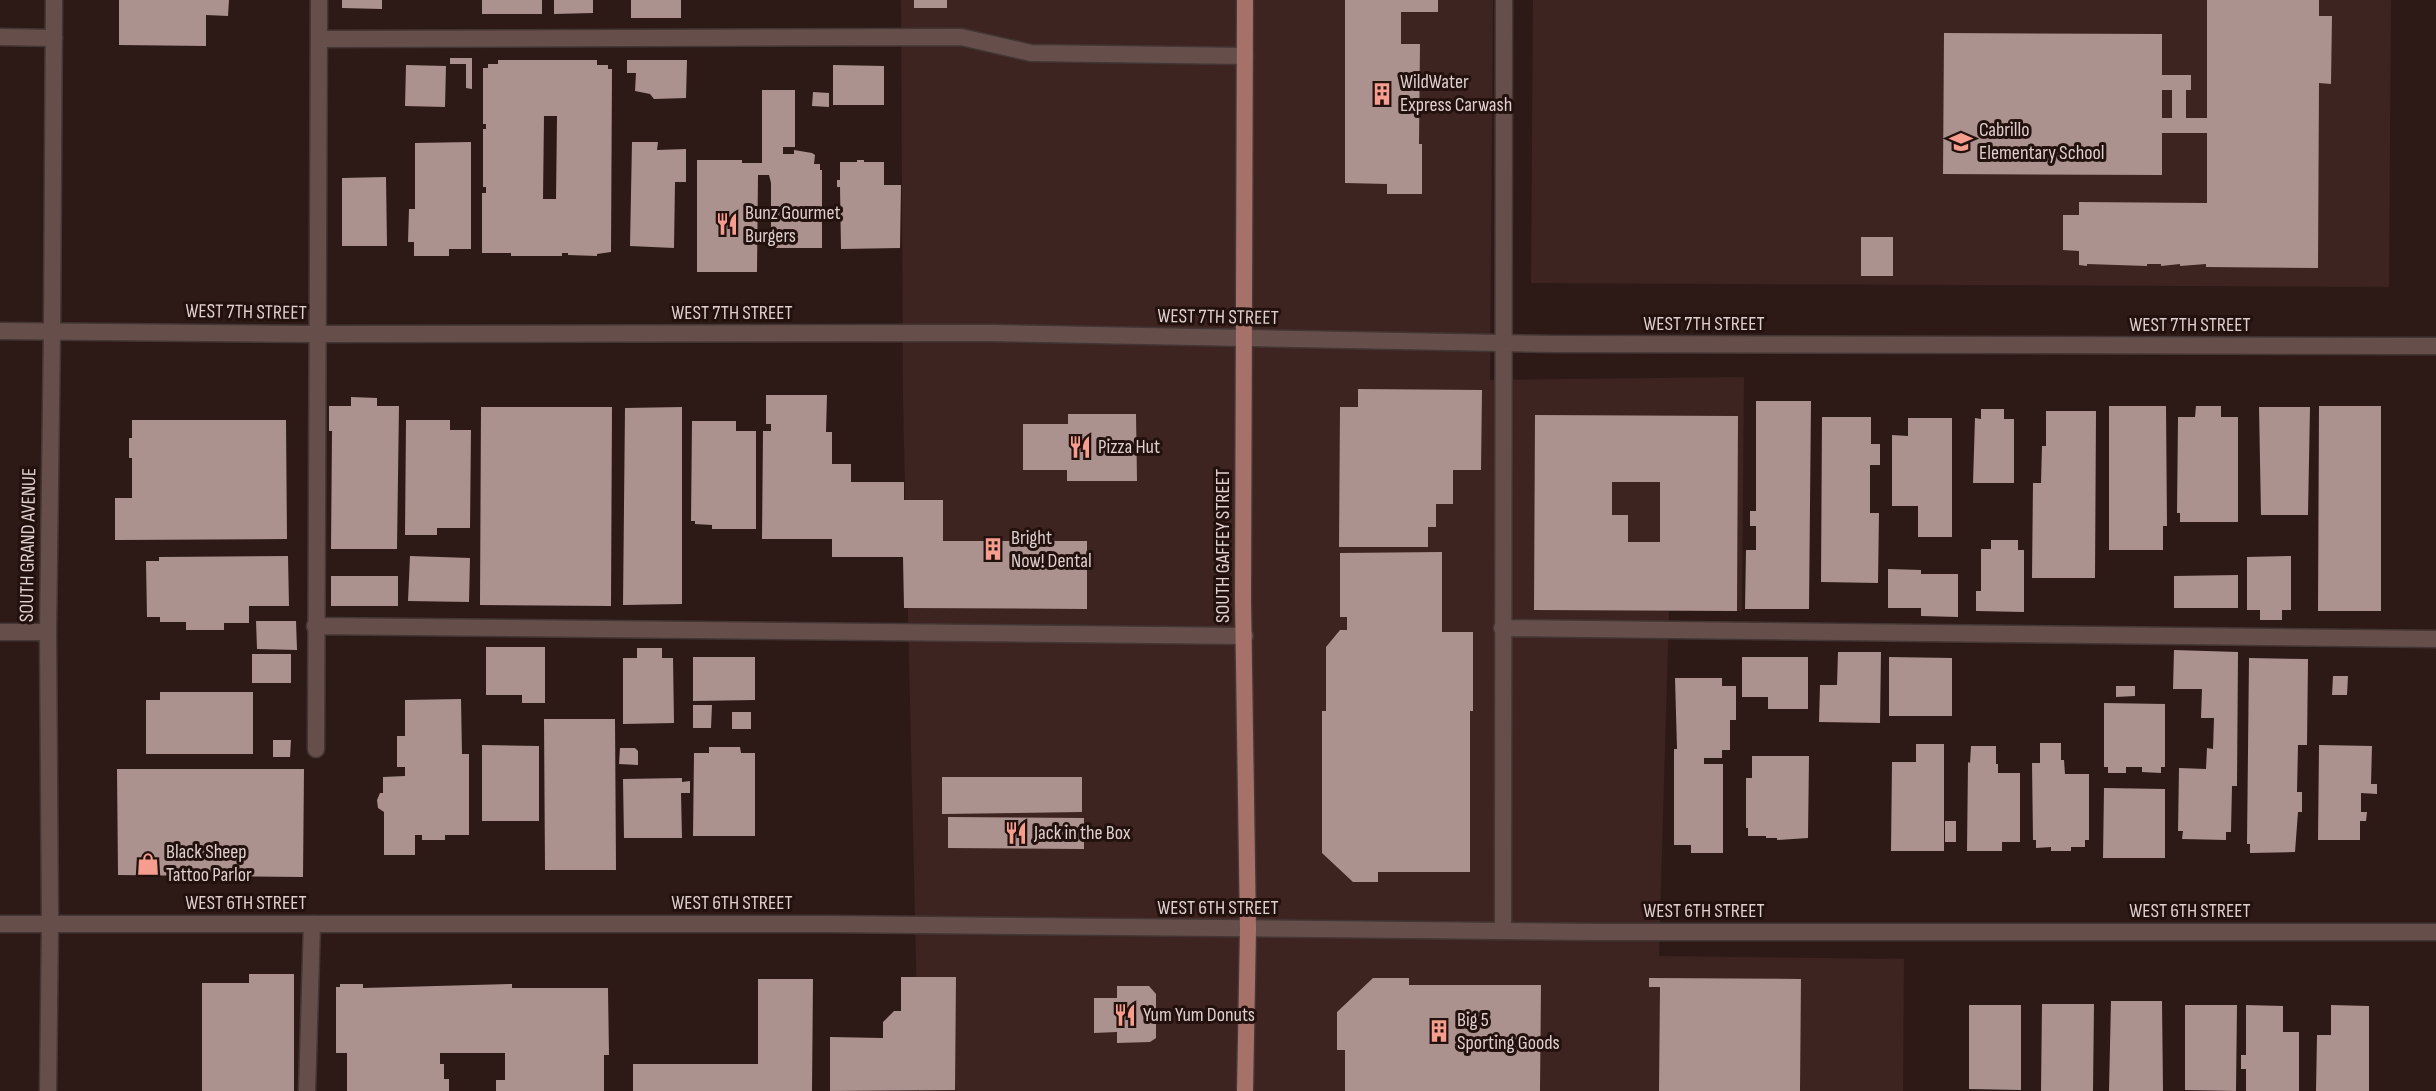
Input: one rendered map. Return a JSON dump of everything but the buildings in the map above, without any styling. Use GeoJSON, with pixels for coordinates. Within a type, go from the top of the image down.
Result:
{"type":"FeatureCollection","features":[{"type":"Feature","properties":{"kind":"main road","name":"SOUTH GAFFEY STREET"},"geometry":{"type":"LineString","coordinates":[[1245,0],[1243,600],[1248,929],[1245,1091]]}},
{"type":"Feature","properties":{"kind":"street","name":"SOUTH GRAND AVENUE"},"geometry":{"type":"LineString","coordinates":[[48,1091],[50,924],[48,632],[54,0]]}},
{"type":"Feature","properties":{"kind":"street"},"geometry":{"type":"LineString","coordinates":[[316,749],[319,0]]}},
{"type":"Feature","properties":{"kind":"street"},"geometry":{"type":"LineString","coordinates":[[1503,930],[1504,0]]}},
{"type":"Feature","properties":{"kind":"street"},"geometry":{"type":"LineString","coordinates":[[0,37],[54,38]]}},
{"type":"Feature","properties":{"kind":"street"},"geometry":{"type":"LineString","coordinates":[[319,39],[961,37],[1031,53],[1245,57]]}},
{"type":"Feature","properties":{"kind":"street","name":"WEST 7TH STREET"},"geometry":{"type":"LineString","coordinates":[[0,331],[317,334],[991,333],[1555,344],[2436,346]]}},
{"type":"Feature","properties":{"kind":"street"},"geometry":{"type":"LineString","coordinates":[[315,626],[1245,636]]}},
{"type":"Feature","properties":{"kind":"street"},"geometry":{"type":"LineString","coordinates":[[1502,628],[2436,639]]}},
{"type":"Feature","properties":{"kind":"street"},"geometry":{"type":"LineString","coordinates":[[0,632],[48,632]]}},
{"type":"Feature","properties":{"kind":"street","name":"WEST 6TH STREET"},"geometry":{"type":"LineString","coordinates":[[0,924],[827,924],[1598,932],[2436,932]]}},
{"type":"Feature","properties":{"kind":"street"},"geometry":{"type":"LineString","coordinates":[[307,1091],[312,924]]}},
{"type":"Feature","properties":{"kind":"shaded area"},"geometry":{"type":"Polygon","coordinates":[[[901,0],[1493,0],[1490,380],[1744,377],[1742,611],[1669,608],[1659,956],[1904,959],[1903,1091],[919,1091],[903,399],[901,0]]]}},
{"type":"Feature","properties":{"kind":"shaded area","name":"Cabrillo Elementary School"},"geometry":{"type":"Polygon","coordinates":[[[1533,0],[2391,0],[2389,287],[1531,283],[1533,0]]]}},
{"type":"Feature","properties":{"kind":"place","name":"WildWater Express Carwash"},"geometry":{"type":"Point","coordinates":[1382,94]}},
{"type":"Feature","properties":{"kind":"place","name":"Cabrillo Elementary School"},"geometry":{"type":"Point","coordinates":[1961,142]}},
{"type":"Feature","properties":{"kind":"place","name":"Bunz Gourmet Burgers"},"geometry":{"type":"Point","coordinates":[727,224]}},
{"type":"Feature","properties":{"kind":"place","name":"Pizza Hut"},"geometry":{"type":"Point","coordinates":[1080,447]}},
{"type":"Feature","properties":{"kind":"place","name":"Bright Now! Dental"},"geometry":{"type":"Point","coordinates":[993,549]}},
{"type":"Feature","properties":{"kind":"place","name":"Jack in the Box"},"geometry":{"type":"Point","coordinates":[1016,833]}},
{"type":"Feature","properties":{"kind":"place","name":"Black Sheep Tattoo Parlor"},"geometry":{"type":"Point","coordinates":[148,864]}},
{"type":"Feature","properties":{"kind":"place","name":"Yum Yum Donuts"},"geometry":{"type":"Point","coordinates":[1125,1015]}},
{"type":"Feature","properties":{"kind":"place","name":"Big 5 Sporting Goods"},"geometry":{"type":"Point","coordinates":[1439,1031]}}]}
